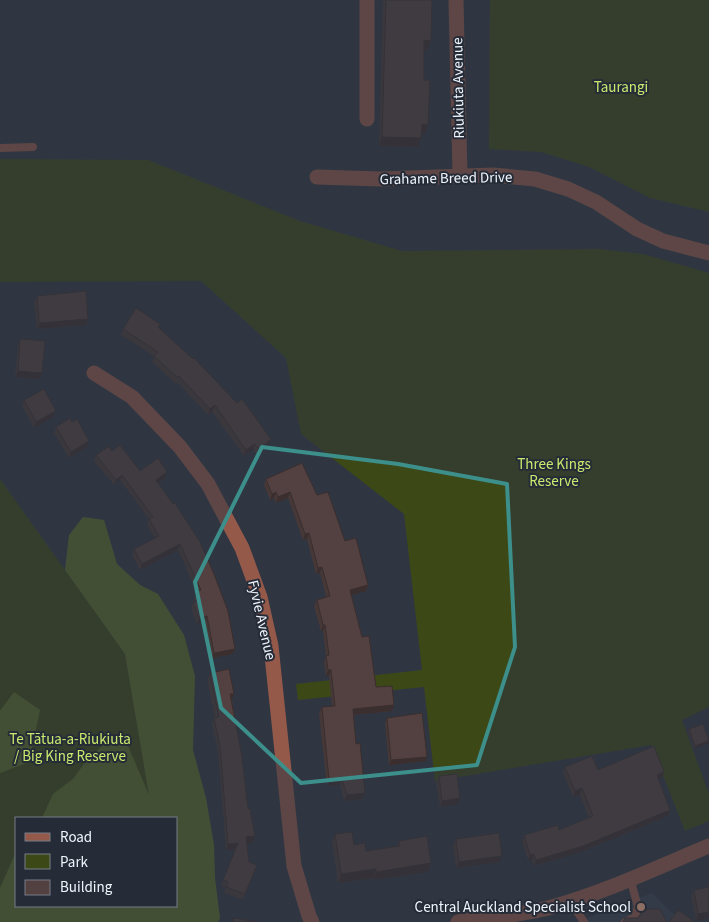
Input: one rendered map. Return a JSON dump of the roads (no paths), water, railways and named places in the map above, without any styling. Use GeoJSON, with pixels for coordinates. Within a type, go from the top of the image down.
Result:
{"type":"FeatureCollection","features":[{"type":"Feature","properties":{"kind":"street"},"geometry":{"type":"LineString","coordinates":[[367,0],[368,120]]}},
{"type":"Feature","properties":{"kind":"street","name":"Riukiuta Avenue"},"geometry":{"type":"LineString","coordinates":[[456,0],[460,176]]}},
{"type":"Feature","properties":{"kind":"street","name":"Grahame Breed Drive"},"geometry":{"type":"LineString","coordinates":[[316,177],[381,179],[493,175],[535,178],[560,186],[596,202],[637,229],[663,241],[709,253]]}},
{"type":"Feature","properties":{"kind":"street","name":"Fyvie Avenue"},"geometry":{"type":"LineString","coordinates":[[94,373],[132,397],[180,447],[208,484],[242,548],[260,597],[270,646],[294,866],[312,922]]}},
{"type":"Feature","properties":{"kind":"street"},"geometry":{"type":"LineString","coordinates":[[458,922],[528,912],[570,901],[709,846]]}},
{"type":"Feature","properties":{"kind":"lane"},"geometry":{"type":"LineString","coordinates":[[0,148],[33,147]]}},
{"type":"Feature","properties":{"kind":"lane"},"geometry":{"type":"LineString","coordinates":[[625,922],[635,917],[638,907],[630,878]]}},
{"type":"Feature","properties":{"kind":"lane"},"geometry":{"type":"LineString","coordinates":[[570,901],[584,922]]}},
{"type":"Feature","properties":{"kind":"place","name":"Central Auckland Specialist School"},"geometry":{"type":"Point","coordinates":[641,907]}},
{"type":"Feature","properties":{"kind":"park label","name":"Taurangi"},"geometry":{"type":"Point","coordinates":[621,87]}},
{"type":"Feature","properties":{"kind":"park label","name":"Three Kings Reserve"},"geometry":{"type":"Point","coordinates":[554,472]}},
{"type":"Feature","properties":{"kind":"park label","name":"Te Tātua-a-Riukiuta / Big King Reserve"},"geometry":{"type":"Point","coordinates":[70,748]}}]}
